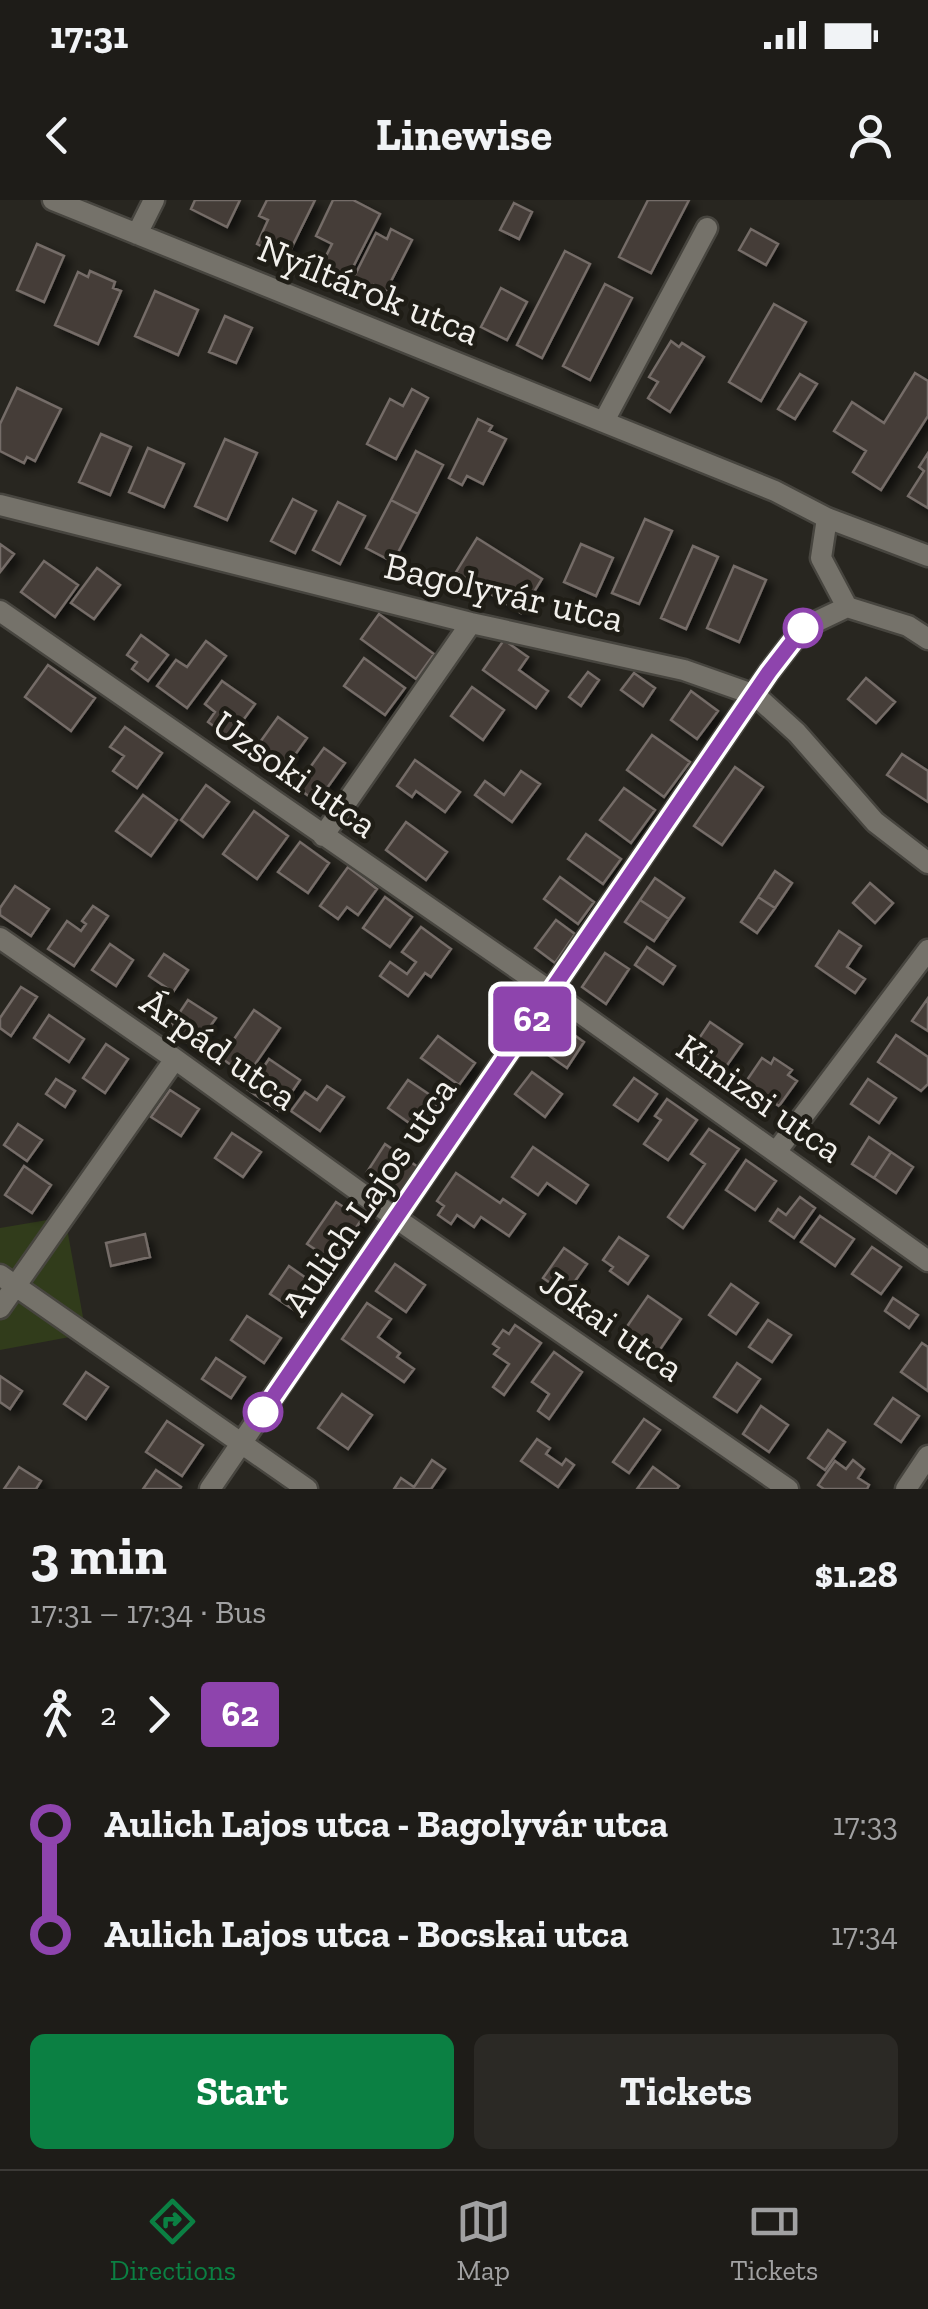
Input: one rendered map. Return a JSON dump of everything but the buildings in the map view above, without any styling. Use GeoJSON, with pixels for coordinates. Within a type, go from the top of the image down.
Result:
{"type":"FeatureCollection","features":[{"type":"Feature","properties":{"kind":"street","name":"Nyíltárok utca"},"geometry":{"type":"LineString","coordinates":[[53,200],[928,556]]}},
{"type":"Feature","properties":{"kind":"street"},"geometry":{"type":"LineString","coordinates":[[137,234],[154,200]]}},
{"type":"Feature","properties":{"kind":"street"},"geometry":{"type":"LineString","coordinates":[[604,421],[707,228]]}},
{"type":"Feature","properties":{"kind":"street","name":"Bagolyvár utca"},"geometry":{"type":"LineString","coordinates":[[0,504],[471,622],[684,670],[755,695],[797,732],[874,822],[928,863]]}},
{"type":"Feature","properties":{"kind":"street"},"geometry":{"type":"LineString","coordinates":[[827,518],[821,558],[847,607],[908,626],[928,640]]}},
{"type":"Feature","properties":{"kind":"street","name":"Aulich Lajos utca"},"geometry":{"type":"LineString","coordinates":[[210,1489],[803,628],[847,607]]}},
{"type":"Feature","properties":{"kind":"street","name":"Uzsoki utca"},"geometry":{"type":"LineString","coordinates":[[0,611],[551,992]]}},
{"type":"Feature","properties":{"kind":"street"},"geometry":{"type":"LineString","coordinates":[[323,836],[471,622]]}},
{"type":"Feature","properties":{"kind":"street","name":"Árpád utca"},"geometry":{"type":"LineString","coordinates":[[0,938],[176,1059],[396,1219]]}},
{"type":"Feature","properties":{"kind":"street"},"geometry":{"type":"LineString","coordinates":[[776,1152],[928,950]]}},
{"type":"Feature","properties":{"kind":"street","name":"Kinizsi utca"},"geometry":{"type":"LineString","coordinates":[[551,992],[928,1261]]}},
{"type":"Feature","properties":{"kind":"street"},"geometry":{"type":"LineString","coordinates":[[0,1308],[8,1281],[176,1059]]}},
{"type":"Feature","properties":{"kind":"street","name":"Jókai utca"},"geometry":{"type":"LineString","coordinates":[[396,1219],[788,1489]]}},
{"type":"Feature","properties":{"kind":"street"},"geometry":{"type":"LineString","coordinates":[[8,1281],[307,1489]]}},
{"type":"Feature","properties":{"kind":"street"},"geometry":{"type":"LineString","coordinates":[[906,1489],[928,1456]]}},
{"type":"Feature","properties":{"kind":"green space"},"geometry":{"type":"Polygon","coordinates":[[[65,1217],[86,1334],[0,1350],[0,1228],[65,1217]]]}},
{"type":"Feature","properties":{"kind":"bus line","name":"62"},"geometry":{"type":"LineString","coordinates":[[263,1412],[769,672],[803,628]]}}]}
